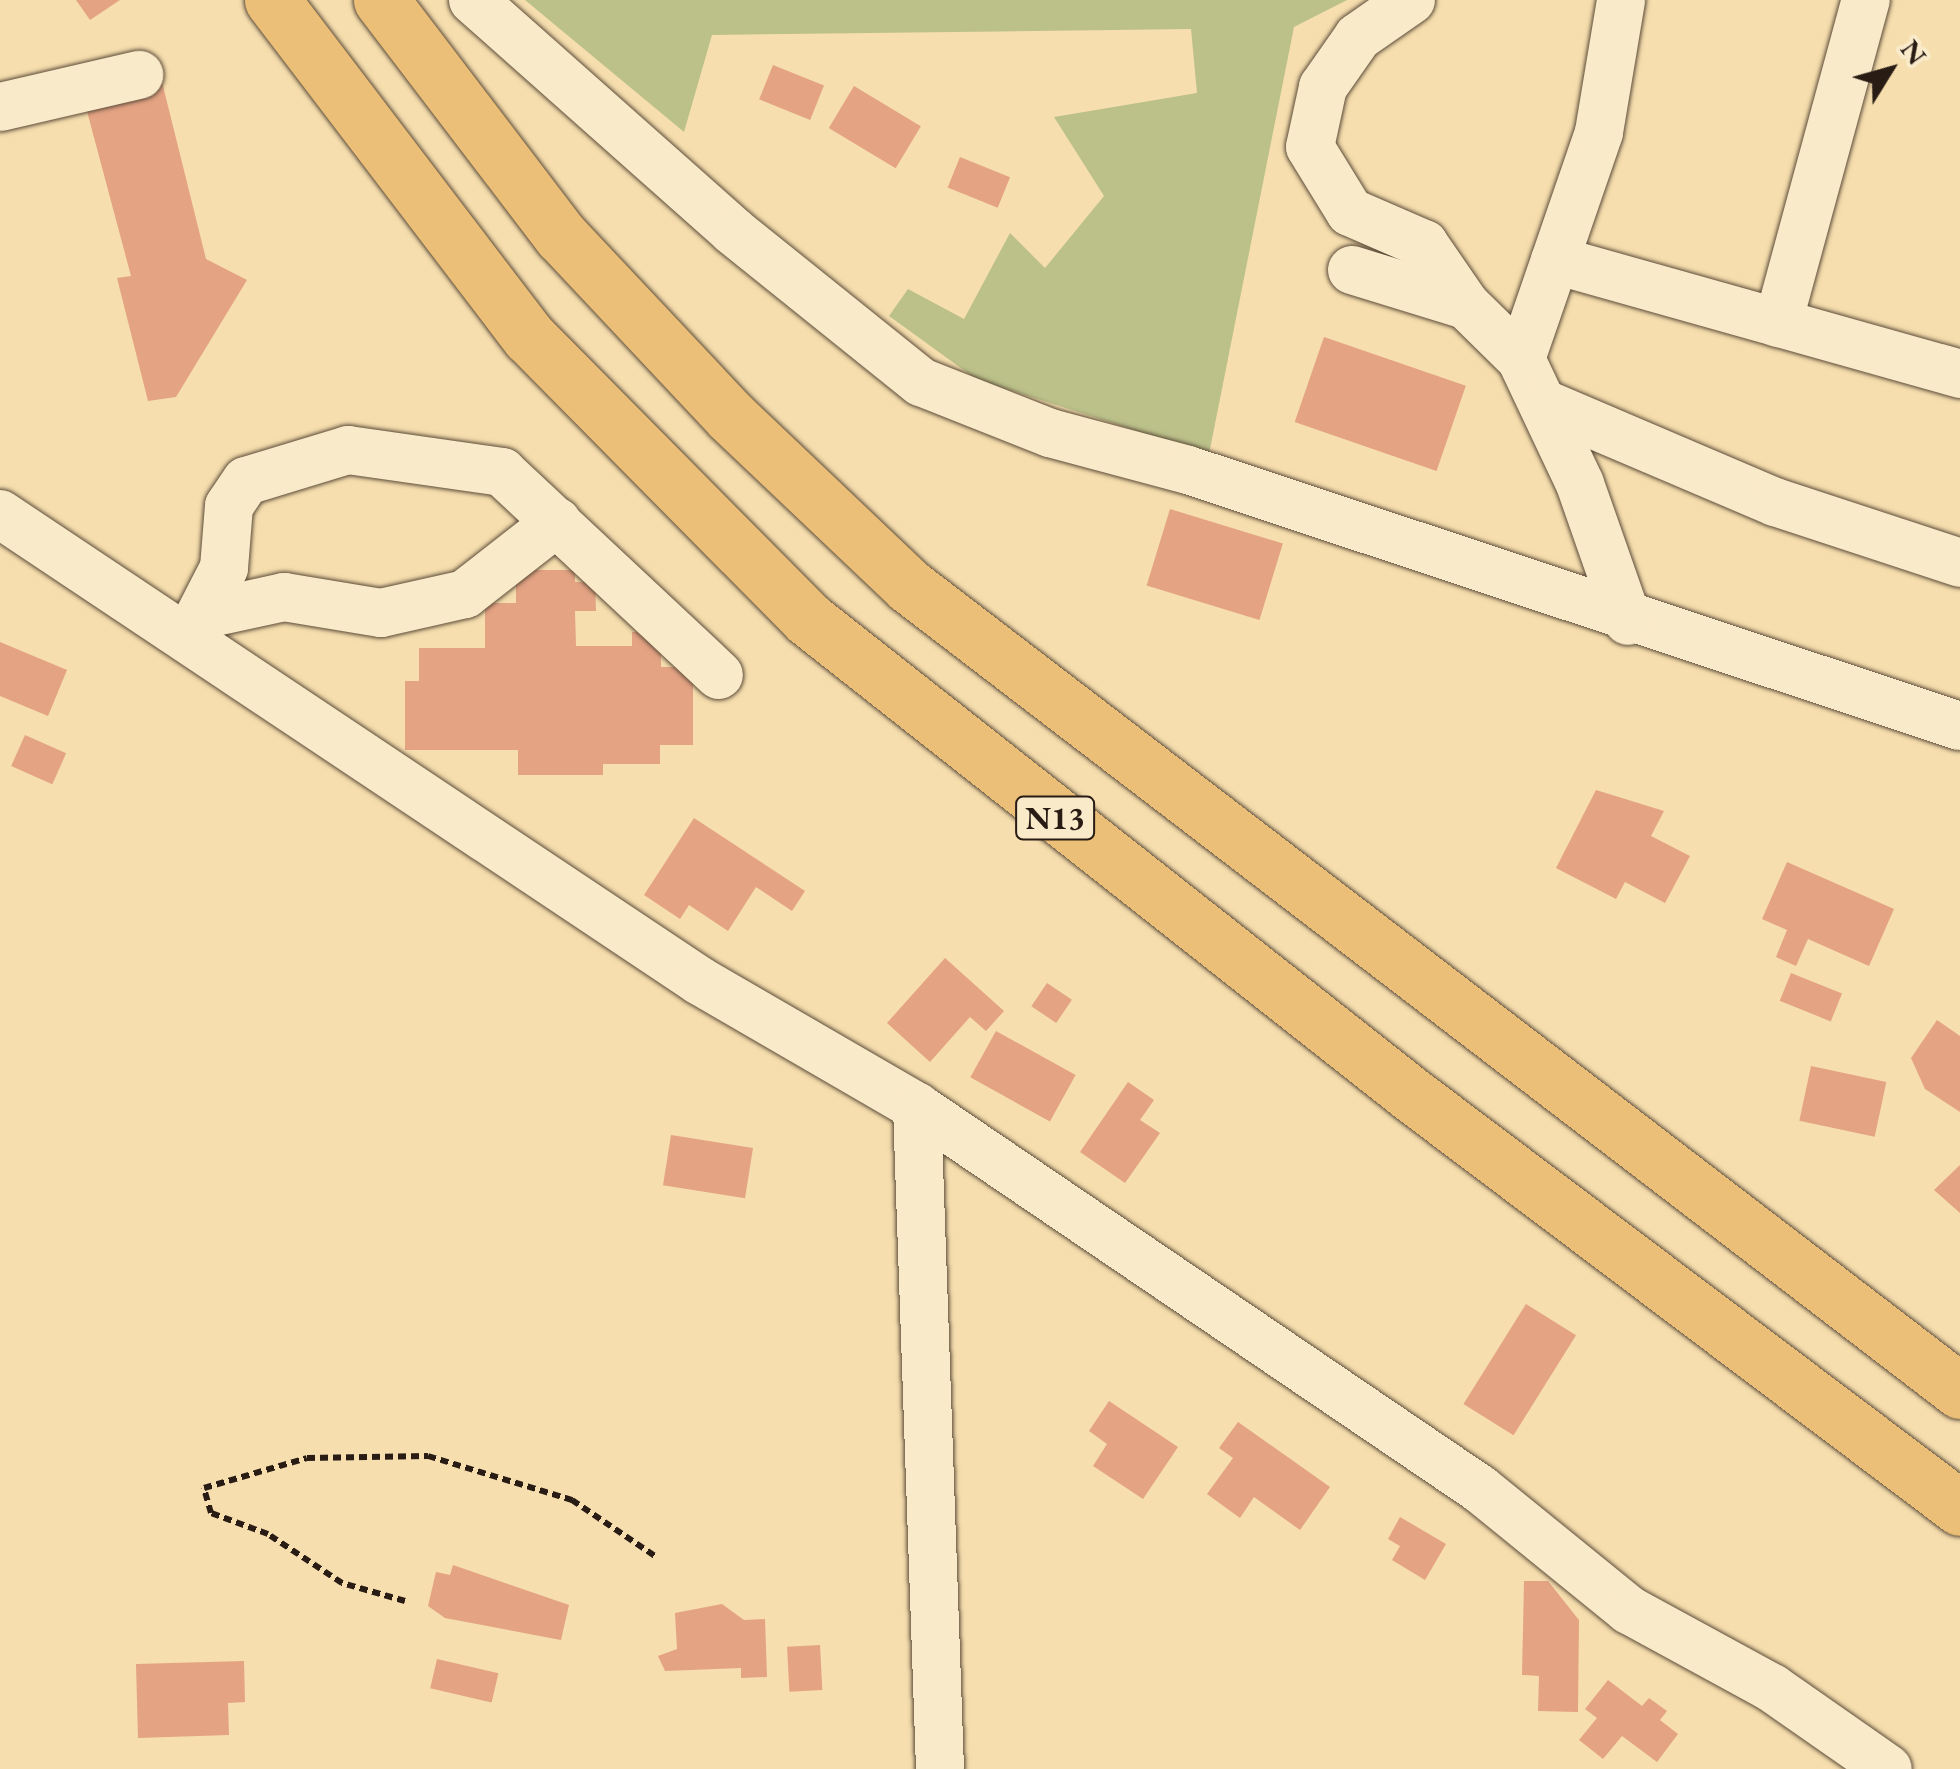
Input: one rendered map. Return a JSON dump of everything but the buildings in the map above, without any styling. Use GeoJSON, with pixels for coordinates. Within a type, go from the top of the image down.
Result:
{"type":"FeatureCollection","features":[{"type":"Feature","properties":{"kind":"highway","name":"N13"},"geometry":{"type":"LineString","coordinates":[[272,0],[529,337],[808,619],[1412,1096],[1960,1508]]}},
{"type":"Feature","properties":{"kind":"highway","name":"N13"},"geometry":{"type":"LineString","coordinates":[[381,0],[561,236],[731,418],[909,586],[1960,1391]]}},
{"type":"Feature","properties":{"kind":"street"},"geometry":{"type":"LineString","coordinates":[[473,0],[732,231],[920,382],[1628,621],[1960,726]]}},
{"type":"Feature","properties":{"kind":"street"},"geometry":{"type":"LineString","coordinates":[[1412,0],[1358,37],[1323,87],[1310,147],[1350,212],[1424,244],[1466,305],[1521,359],[1545,404],[1628,621]]}},
{"type":"Feature","properties":{"kind":"street"},"geometry":{"type":"LineString","coordinates":[[1521,359],[1599,132],[1621,0]]}},
{"type":"Feature","properties":{"kind":"street"},"geometry":{"type":"LineString","coordinates":[[1778,323],[1866,0]]}},
{"type":"Feature","properties":{"kind":"street"},"geometry":{"type":"LineString","coordinates":[[0,107],[140,75]]}},
{"type":"Feature","properties":{"kind":"street"},"geometry":{"type":"LineString","coordinates":[[1555,260],[1960,374]]}},
{"type":"Feature","properties":{"kind":"street"},"geometry":{"type":"LineString","coordinates":[[1352,270],[1466,305]]}},
{"type":"Feature","properties":{"kind":"street"},"geometry":{"type":"LineString","coordinates":[[1545,404],[1775,502],[1960,562]]}},
{"type":"Feature","properties":{"kind":"street"},"geometry":{"type":"LineString","coordinates":[[197,626],[224,568],[229,506],[246,481],[314,454],[348,450],[502,472],[718,675]]}},
{"type":"Feature","properties":{"kind":"street"},"geometry":{"type":"LineString","coordinates":[[0,514],[197,626],[700,981],[916,1106],[1480,1490],[1629,1610],[1772,1688],[1888,1769]]}},
{"type":"Feature","properties":{"kind":"street"},"geometry":{"type":"LineString","coordinates":[[197,626],[284,598],[380,613],[464,594],[557,522]]}},
{"type":"Feature","properties":{"kind":"street"},"geometry":{"type":"LineString","coordinates":[[916,1106],[940,1769]]}},
{"type":"Feature","properties":{"kind":"path"},"geometry":{"type":"LineString","coordinates":[[405,1601],[342,1584],[268,1534],[211,1513],[204,1488],[230,1474],[308,1458],[428,1456],[572,1500],[655,1556]]}},
{"type":"Feature","properties":{"kind":"green space"},"geometry":{"type":"Polygon","coordinates":[[[525,0],[1347,0],[1294,27],[1209,454],[976,379],[889,316],[908,289],[964,319],[1010,233],[1045,268],[1104,196],[1054,117],[1197,93],[1191,29],[712,35],[684,132],[525,0]]]}}]}
